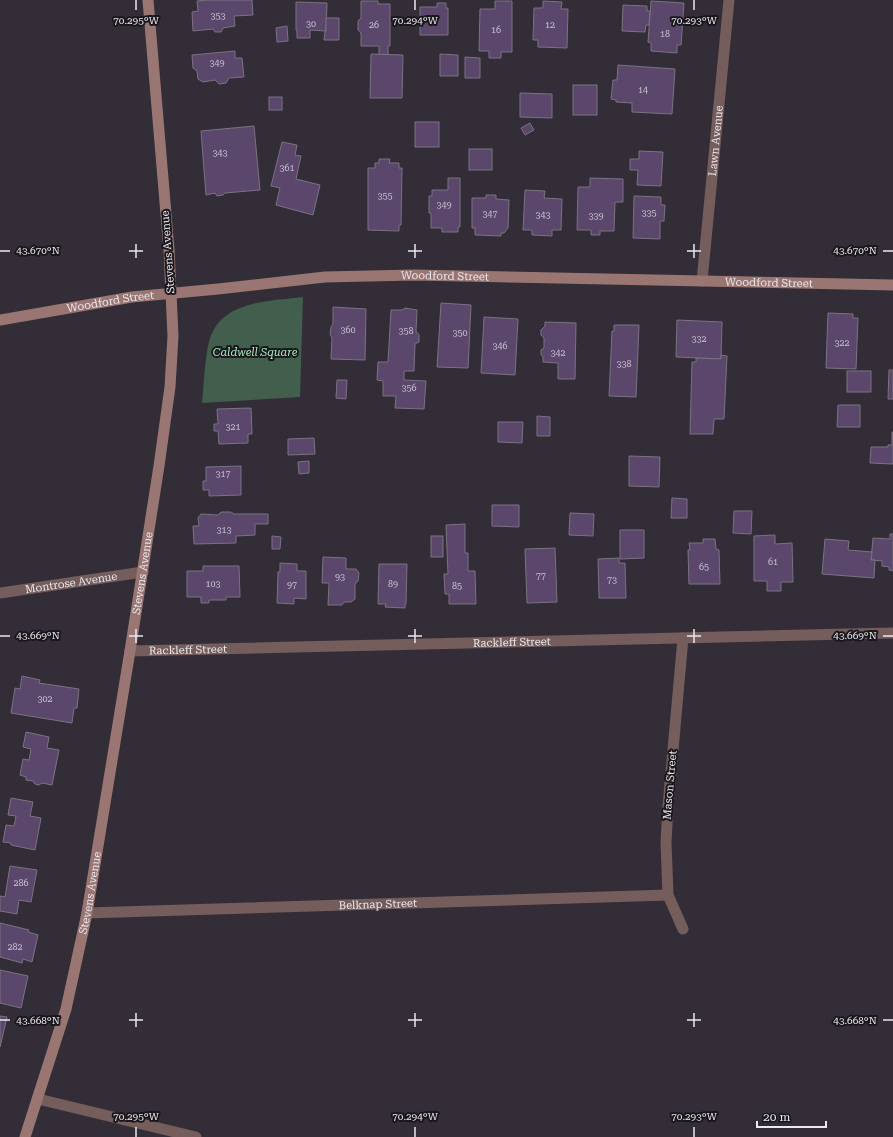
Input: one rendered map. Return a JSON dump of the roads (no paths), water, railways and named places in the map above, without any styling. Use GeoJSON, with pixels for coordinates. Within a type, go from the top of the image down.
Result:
{"type":"FeatureCollection","features":[{"type":"Feature","properties":{"kind":"main road","name":"Stevens Avenue"},"geometry":{"type":"LineString","coordinates":[[25,1137],[66,1009],[87,913],[143,572],[170,387],[173,336],[169,250],[148,0]]}},
{"type":"Feature","properties":{"kind":"main road","name":"Woodford Street"},"geometry":{"type":"LineString","coordinates":[[0,320],[132,297],[325,277],[414,275],[893,285]]}},
{"type":"Feature","properties":{"kind":"street","name":"Lawn Avenue"},"geometry":{"type":"LineString","coordinates":[[702,281],[729,0]]}},
{"type":"Feature","properties":{"kind":"street","name":"Montrose Avenue"},"geometry":{"type":"LineString","coordinates":[[0,593],[143,572]]}},
{"type":"Feature","properties":{"kind":"street","name":"Rackleff Street"},"geometry":{"type":"LineString","coordinates":[[130,651],[893,633]]}},
{"type":"Feature","properties":{"kind":"street","name":"Mason Street"},"geometry":{"type":"LineString","coordinates":[[683,638],[666,842],[668,895],[683,929]]}},
{"type":"Feature","properties":{"kind":"street","name":"Belknap Street"},"geometry":{"type":"LineString","coordinates":[[87,913],[668,895]]}},
{"type":"Feature","properties":{"kind":"street"},"geometry":{"type":"LineString","coordinates":[[38,1099],[196,1137]]}},
{"type":"Feature","properties":{"kind":"park label","name":"Caldwell Square"},"geometry":{"type":"Point","coordinates":[255,352]}}]}
